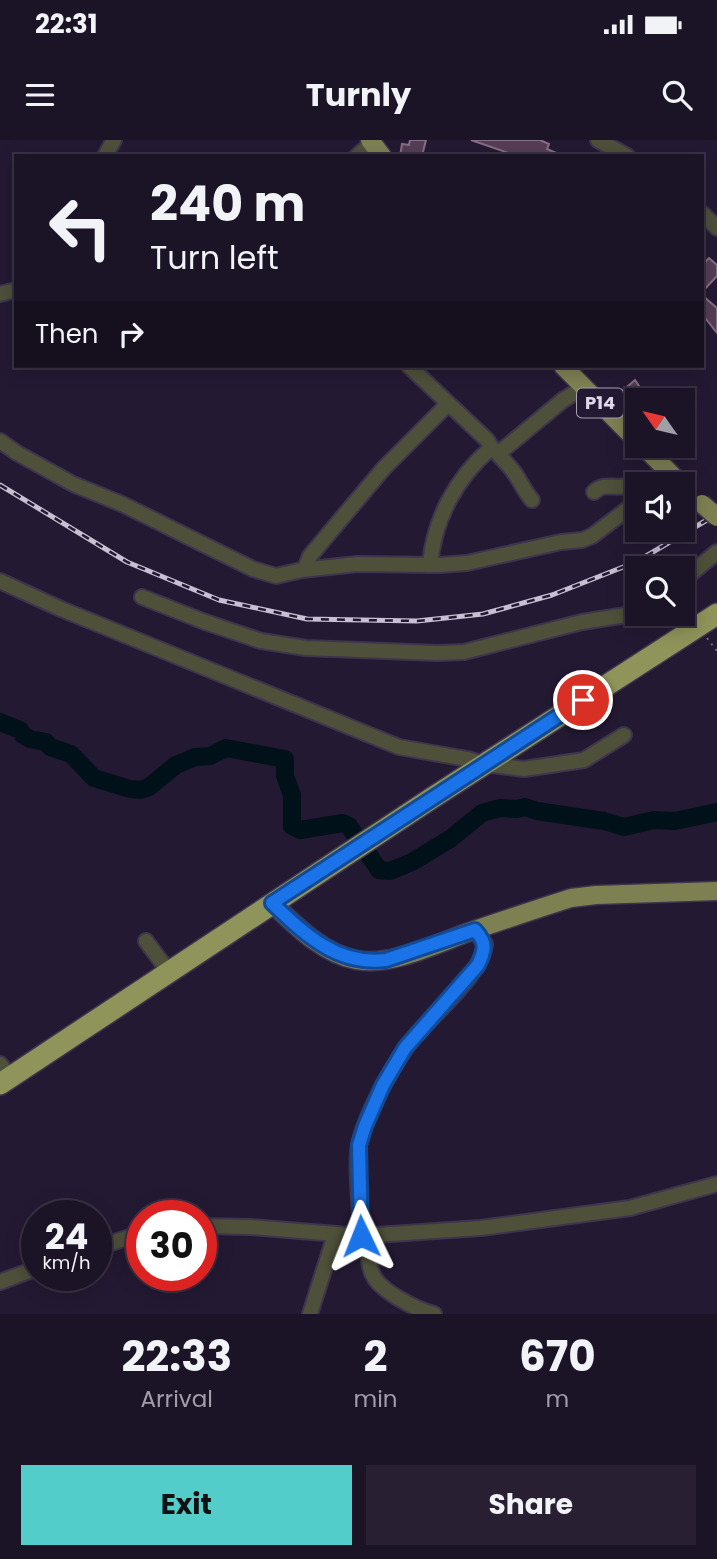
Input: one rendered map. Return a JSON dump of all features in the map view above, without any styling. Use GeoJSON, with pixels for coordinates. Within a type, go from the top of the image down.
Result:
{"type":"FeatureCollection","features":[{"type":"Feature","properties":{"kind":"highway"},"geometry":{"type":"LineString","coordinates":[[3,1075],[169,972],[717,614]]}},
{"type":"Feature","properties":{"kind":"main road","name":"P14"},"geometry":{"type":"LineString","coordinates":[[565,368],[625,428]]}},
{"type":"Feature","properties":{"kind":"main road"},"geometry":{"type":"LineString","coordinates":[[653,458],[665,472]]}},
{"type":"Feature","properties":{"kind":"main road"},"geometry":{"type":"LineString","coordinates":[[695,499],[717,517]]}},
{"type":"Feature","properties":{"kind":"main road"},"geometry":{"type":"LineString","coordinates":[[272,903],[308,936],[339,955],[371,962],[386,960],[571,898],[621,893],[717,891]]}},
{"type":"Feature","properties":{"kind":"street"},"geometry":{"type":"LineString","coordinates":[[598,140],[623,154]]}},
{"type":"Feature","properties":{"kind":"street"},"geometry":{"type":"LineString","coordinates":[[704,215],[717,228]]}},
{"type":"Feature","properties":{"kind":"street"},"geometry":{"type":"LineString","coordinates":[[412,368],[487,440],[532,500]]}},
{"type":"Feature","properties":{"kind":"street"},"geometry":{"type":"LineString","coordinates":[[430,565],[438,524],[464,475],[584,387]]}},
{"type":"Feature","properties":{"kind":"street"},"geometry":{"type":"LineString","coordinates":[[305,569],[310,556],[384,468],[448,404]]}},
{"type":"Feature","properties":{"kind":"street"},"geometry":{"type":"LineString","coordinates":[[0,441],[49,472],[264,573],[276,576],[305,569],[357,564],[467,563],[567,540],[586,539],[625,511]]}},
{"type":"Feature","properties":{"kind":"street"},"geometry":{"type":"LineString","coordinates":[[594,492],[598,488],[619,482],[625,485]]}},
{"type":"Feature","properties":{"kind":"street"},"geometry":{"type":"LineString","coordinates":[[619,482],[625,497]]}},
{"type":"Feature","properties":{"kind":"street"},"geometry":{"type":"LineString","coordinates":[[695,570],[717,552]]}},
{"type":"Feature","properties":{"kind":"street"},"geometry":{"type":"LineString","coordinates":[[0,581],[61,609],[398,747],[514,769],[590,758],[624,735]]}},
{"type":"Feature","properties":{"kind":"street"},"geometry":{"type":"LineString","coordinates":[[142,597],[205,622],[261,640],[306,648],[438,653],[464,652],[582,622],[625,615]]}},
{"type":"Feature","properties":{"kind":"street"},"geometry":{"type":"LineString","coordinates":[[434,1314],[414,1307],[376,1281],[365,1236],[358,1156],[360,1138],[383,1085],[405,1048],[478,965],[485,944],[475,930]]}},
{"type":"Feature","properties":{"kind":"street"},"geometry":{"type":"LineString","coordinates":[[146,941],[169,972]]}},
{"type":"Feature","properties":{"kind":"street"},"geometry":{"type":"LineString","coordinates":[[217,1226],[335,1236],[481,1228],[630,1208],[717,1184]]}},
{"type":"Feature","properties":{"kind":"street"},"geometry":{"type":"LineString","coordinates":[[310,1314],[335,1236]]}},
{"type":"Feature","properties":{"kind":"street"},"geometry":{"type":"LineString","coordinates":[[0,1282],[21,1274]]}},
{"type":"Feature","properties":{"kind":"building"},"geometry":{"type":"Polygon","coordinates":[[[410,140],[426,140],[422,154],[400,154],[402,144],[409,145],[410,140]]]}},
{"type":"Feature","properties":{"kind":"building"},"geometry":{"type":"Polygon","coordinates":[[[471,140],[540,140],[549,144],[547,149],[558,154],[511,154],[471,140]]]}},
{"type":"Feature","properties":{"kind":"building"},"geometry":{"type":"Polygon","coordinates":[[[709,258],[717,265],[717,276],[704,290],[704,261],[709,258]]]}},
{"type":"Feature","properties":{"kind":"building"},"geometry":{"type":"Polygon","coordinates":[[[704,297],[717,308],[717,333],[704,317],[704,297]]]}},
{"type":"Feature","properties":{"kind":"building"},"geometry":{"type":"Polygon","coordinates":[[[635,380],[640,388],[626,388],[635,380]]]}},
{"type":"Feature","properties":{"kind":"building"},"geometry":{"type":"Polygon","coordinates":[[[625,389],[625,405],[621,399],[621,392],[625,389]]]}},
{"type":"Feature","properties":{"kind":"waterway"},"geometry":{"type":"LineString","coordinates":[[0,722],[20,730],[30,739],[46,742],[50,747],[71,754],[94,778],[130,789],[141,790],[149,787],[176,765],[195,757],[210,756],[226,748],[285,759],[285,776],[292,795],[292,826],[300,830],[343,823],[349,826],[379,870],[390,871],[412,862],[450,839],[482,813],[500,808],[525,807],[624,827],[654,820],[675,821],[717,812]]}},
{"type":"Feature","properties":{"kind":"railway"},"geometry":{"type":"LineString","coordinates":[[0,485],[127,562],[219,600],[307,619],[417,621],[483,614],[552,595],[636,562],[717,514]]}},
{"type":"Feature","properties":{"kind":"route"},"geometry":{"type":"LineString","coordinates":[[361,1236],[360,1138],[383,1085],[405,1048],[478,965],[485,948],[484,940],[475,930],[386,960],[353,960],[339,955],[308,936],[272,903],[583,700]]}}]}
